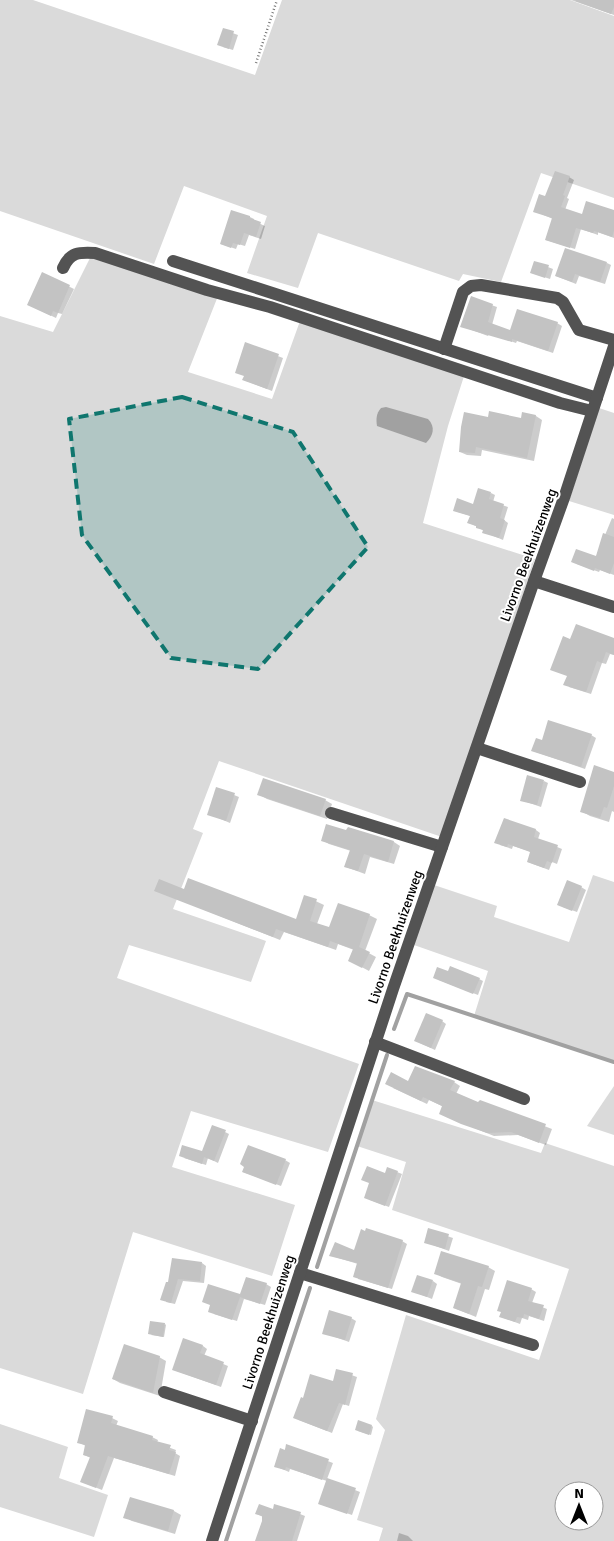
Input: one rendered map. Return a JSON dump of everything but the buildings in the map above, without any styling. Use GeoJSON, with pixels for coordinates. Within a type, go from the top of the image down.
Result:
{"type":"FeatureCollection","features":[{"type":"Feature","properties":{"kind":"street"},"geometry":{"type":"LineString","coordinates":[[63,268],[67,260],[73,255],[84,252],[95,253],[207,290],[270,307],[560,403],[592,411]]}},
{"type":"Feature","properties":{"kind":"street"},"geometry":{"type":"LineString","coordinates":[[173,261],[597,398]]}},
{"type":"Feature","properties":{"kind":"street"},"geometry":{"type":"LineString","coordinates":[[444,349],[462,292],[471,286],[481,285],[557,298],[563,302],[579,330],[614,340]]}},
{"type":"Feature","properties":{"kind":"street","name":"Livorno Beekhuizenweg"},"geometry":{"type":"LineString","coordinates":[[212,1541],[375,1042],[534,581],[566,494],[614,346]]}},
{"type":"Feature","properties":{"kind":"street"},"geometry":{"type":"LineString","coordinates":[[534,581],[614,607]]}},
{"type":"Feature","properties":{"kind":"street"},"geometry":{"type":"LineString","coordinates":[[477,748],[580,782]]}},
{"type":"Feature","properties":{"kind":"street"},"geometry":{"type":"LineString","coordinates":[[331,813],[442,847]]}},
{"type":"Feature","properties":{"kind":"street"},"geometry":{"type":"LineString","coordinates":[[375,1042],[524,1099]]}},
{"type":"Feature","properties":{"kind":"street"},"geometry":{"type":"LineString","coordinates":[[300,1273],[533,1345]]}},
{"type":"Feature","properties":{"kind":"street"},"geometry":{"type":"LineString","coordinates":[[164,1392],[252,1421]]}},
{"type":"Feature","properties":{"kind":"path"},"geometry":{"type":"LineString","coordinates":[[256,63],[277,0]]}},
{"type":"Feature","properties":{"kind":"highlighted area"},"geometry":{"type":"Polygon","coordinates":[[[182,397],[293,432],[368,547],[258,669],[171,658],[82,535],[69,419],[182,397]]]}},
{"type":"Feature","properties":{"kind":"shaded area"},"geometry":{"type":"Polygon","coordinates":[[[0,0],[33,0],[255,75],[282,0],[570,0],[614,16],[614,198],[541,173],[501,282],[463,274],[459,281],[318,233],[298,288],[247,273],[267,216],[184,186],[154,264],[0,211],[0,0]]]}},
{"type":"Feature","properties":{"kind":"shaded area"},"geometry":{"type":"Polygon","coordinates":[[[91,256],[218,296],[188,372],[272,399],[300,321],[465,373],[448,426],[423,523],[535,559],[442,837],[219,761],[193,829],[203,833],[173,909],[266,941],[251,982],[129,945],[117,978],[359,1064],[328,1152],[191,1111],[172,1167],[295,1205],[272,1276],[133,1232],[83,1394],[0,1368],[0,316],[53,332],[91,256]]]}},
{"type":"Feature","properties":{"kind":"shaded area"},"geometry":{"type":"Polygon","coordinates":[[[386,407],[428,419],[433,428],[432,434],[426,443],[377,426],[378,412],[381,408],[386,407]]]}},
{"type":"Feature","properties":{"kind":"shaded area"},"geometry":{"type":"Polygon","coordinates":[[[599,408],[614,413],[614,515],[569,501],[599,408]]]}},
{"type":"Feature","properties":{"kind":"shaded area"},"geometry":{"type":"Polygon","coordinates":[[[593,875],[614,882],[614,1062],[474,1016],[488,971],[414,945],[434,885],[497,906],[494,917],[569,942],[593,875]]]}},
{"type":"Feature","properties":{"kind":"shaded area"},"geometry":{"type":"Polygon","coordinates":[[[614,1086],[614,1135],[587,1126],[614,1086]]]}},
{"type":"Feature","properties":{"kind":"shaded area"},"geometry":{"type":"Polygon","coordinates":[[[372,1100],[541,1153],[545,1143],[614,1166],[614,1541],[379,1541],[383,1528],[357,1520],[385,1430],[376,1419],[406,1315],[539,1360],[569,1269],[392,1210],[406,1162],[357,1146],[372,1100]]]}},
{"type":"Feature","properties":{"kind":"shaded area"},"geometry":{"type":"Polygon","coordinates":[[[0,1424],[68,1447],[59,1478],[108,1495],[94,1537],[0,1507],[0,1424]]]}},
{"type":"Feature","properties":{"kind":"waterway"},"geometry":{"type":"LineString","coordinates":[[394,1029],[407,994],[614,1062]]}},
{"type":"Feature","properties":{"kind":"waterway"},"geometry":{"type":"LineString","coordinates":[[317,1267],[387,1055]]}},
{"type":"Feature","properties":{"kind":"waterway"},"geometry":{"type":"LineString","coordinates":[[226,1541],[310,1288]]}}]}
